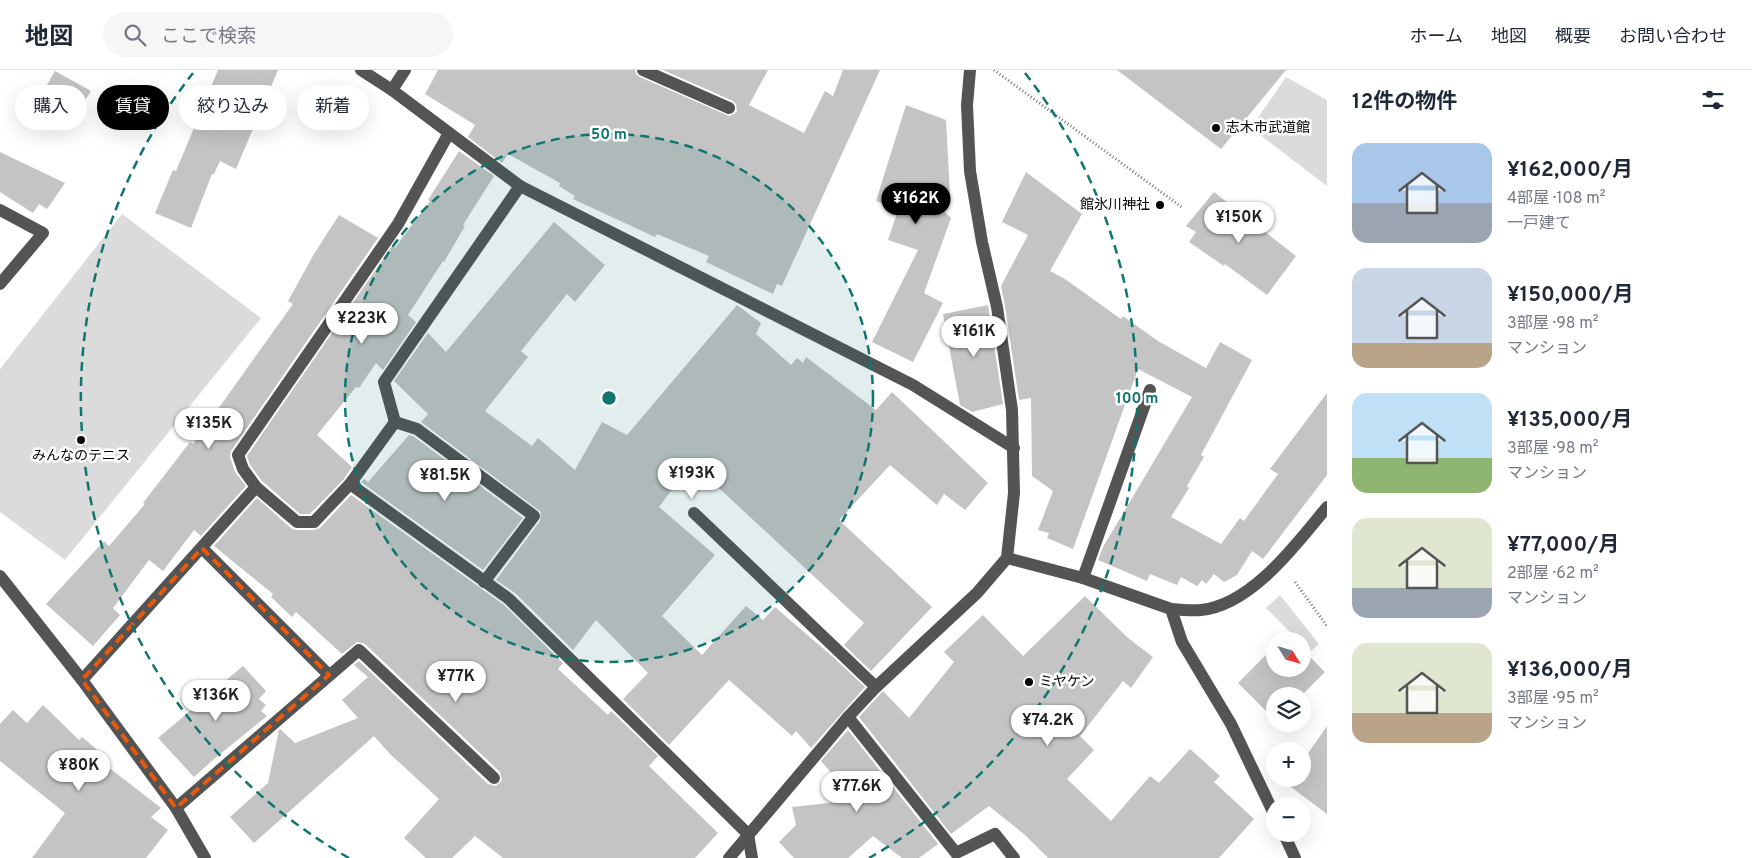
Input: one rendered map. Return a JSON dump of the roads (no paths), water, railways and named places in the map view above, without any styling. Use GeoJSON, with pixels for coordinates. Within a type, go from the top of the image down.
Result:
{"type":"FeatureCollection","features":[{"type":"Feature","properties":{"kind":"street"},"geometry":{"type":"LineString","coordinates":[[361,70],[392,90],[520,186],[913,385],[1014,448]]}},
{"type":"Feature","properties":{"kind":"street"},"geometry":{"type":"LineString","coordinates":[[392,90],[405,70]]}},
{"type":"Feature","properties":{"kind":"street"},"geometry":{"type":"LineString","coordinates":[[643,70],[729,108]]}},
{"type":"Feature","properties":{"kind":"street"},"geometry":{"type":"LineString","coordinates":[[729,858],[848,717],[876,687],[977,593],[1007,558],[1014,493],[1012,410],[997,307],[982,242],[970,171],[967,105],[970,70]]}},
{"type":"Feature","properties":{"kind":"street"},"geometry":{"type":"LineString","coordinates":[[395,422],[350,484],[314,522],[298,522],[256,487],[243,469],[238,455],[398,224],[449,133]]}},
{"type":"Feature","properties":{"kind":"street"},"geometry":{"type":"LineString","coordinates":[[395,422],[384,382],[520,186]]}},
{"type":"Feature","properties":{"kind":"street"},"geometry":{"type":"LineString","coordinates":[[0,210],[43,234],[0,284]]}},
{"type":"Feature","properties":{"kind":"street"},"geometry":{"type":"LineString","coordinates":[[1083,578],[1150,390]]}},
{"type":"Feature","properties":{"kind":"street"},"geometry":{"type":"LineString","coordinates":[[395,422],[417,429],[534,516],[484,582]]}},
{"type":"Feature","properties":{"kind":"street"},"geometry":{"type":"LineString","coordinates":[[350,484],[509,600],[748,834],[752,858]]}},
{"type":"Feature","properties":{"kind":"street"},"geometry":{"type":"LineString","coordinates":[[82,680],[256,487]]}},
{"type":"Feature","properties":{"kind":"street"},"geometry":{"type":"LineString","coordinates":[[1007,558],[1083,578],[1171,609],[1202,610],[1225,604],[1244,594],[1281,562],[1327,507]]}},
{"type":"Feature","properties":{"kind":"street"},"geometry":{"type":"LineString","coordinates":[[694,512],[876,687]]}},
{"type":"Feature","properties":{"kind":"street"},"geometry":{"type":"LineString","coordinates":[[202,548],[329,675]]}},
{"type":"Feature","properties":{"kind":"street"},"geometry":{"type":"LineString","coordinates":[[0,576],[82,680],[176,808],[205,858]]}},
{"type":"Feature","properties":{"kind":"street"},"geometry":{"type":"LineString","coordinates":[[1171,609],[1182,642],[1231,724],[1266,797]]}},
{"type":"Feature","properties":{"kind":"street"},"geometry":{"type":"LineString","coordinates":[[176,808],[359,650],[494,778]]}},
{"type":"Feature","properties":{"kind":"street"},"geometry":{"type":"LineString","coordinates":[[848,717],[956,853],[995,834],[1014,858]]}},
{"type":"Feature","properties":{"kind":"street"},"geometry":{"type":"LineString","coordinates":[[1288,842],[1295,858]]}},
{"type":"Feature","properties":{"kind":"place","name":"志木市武道館"},"geometry":{"type":"Point","coordinates":[1216,128]}},
{"type":"Feature","properties":{"kind":"place","name":"館氷川神社"},"geometry":{"type":"Point","coordinates":[1160,205]}},
{"type":"Feature","properties":{"kind":"place","name":"みんなのテニス"},"geometry":{"type":"Point","coordinates":[81,440]}},
{"type":"Feature","properties":{"kind":"place","name":"ミヤケン"},"geometry":{"type":"Point","coordinates":[1029,682]}}]}
